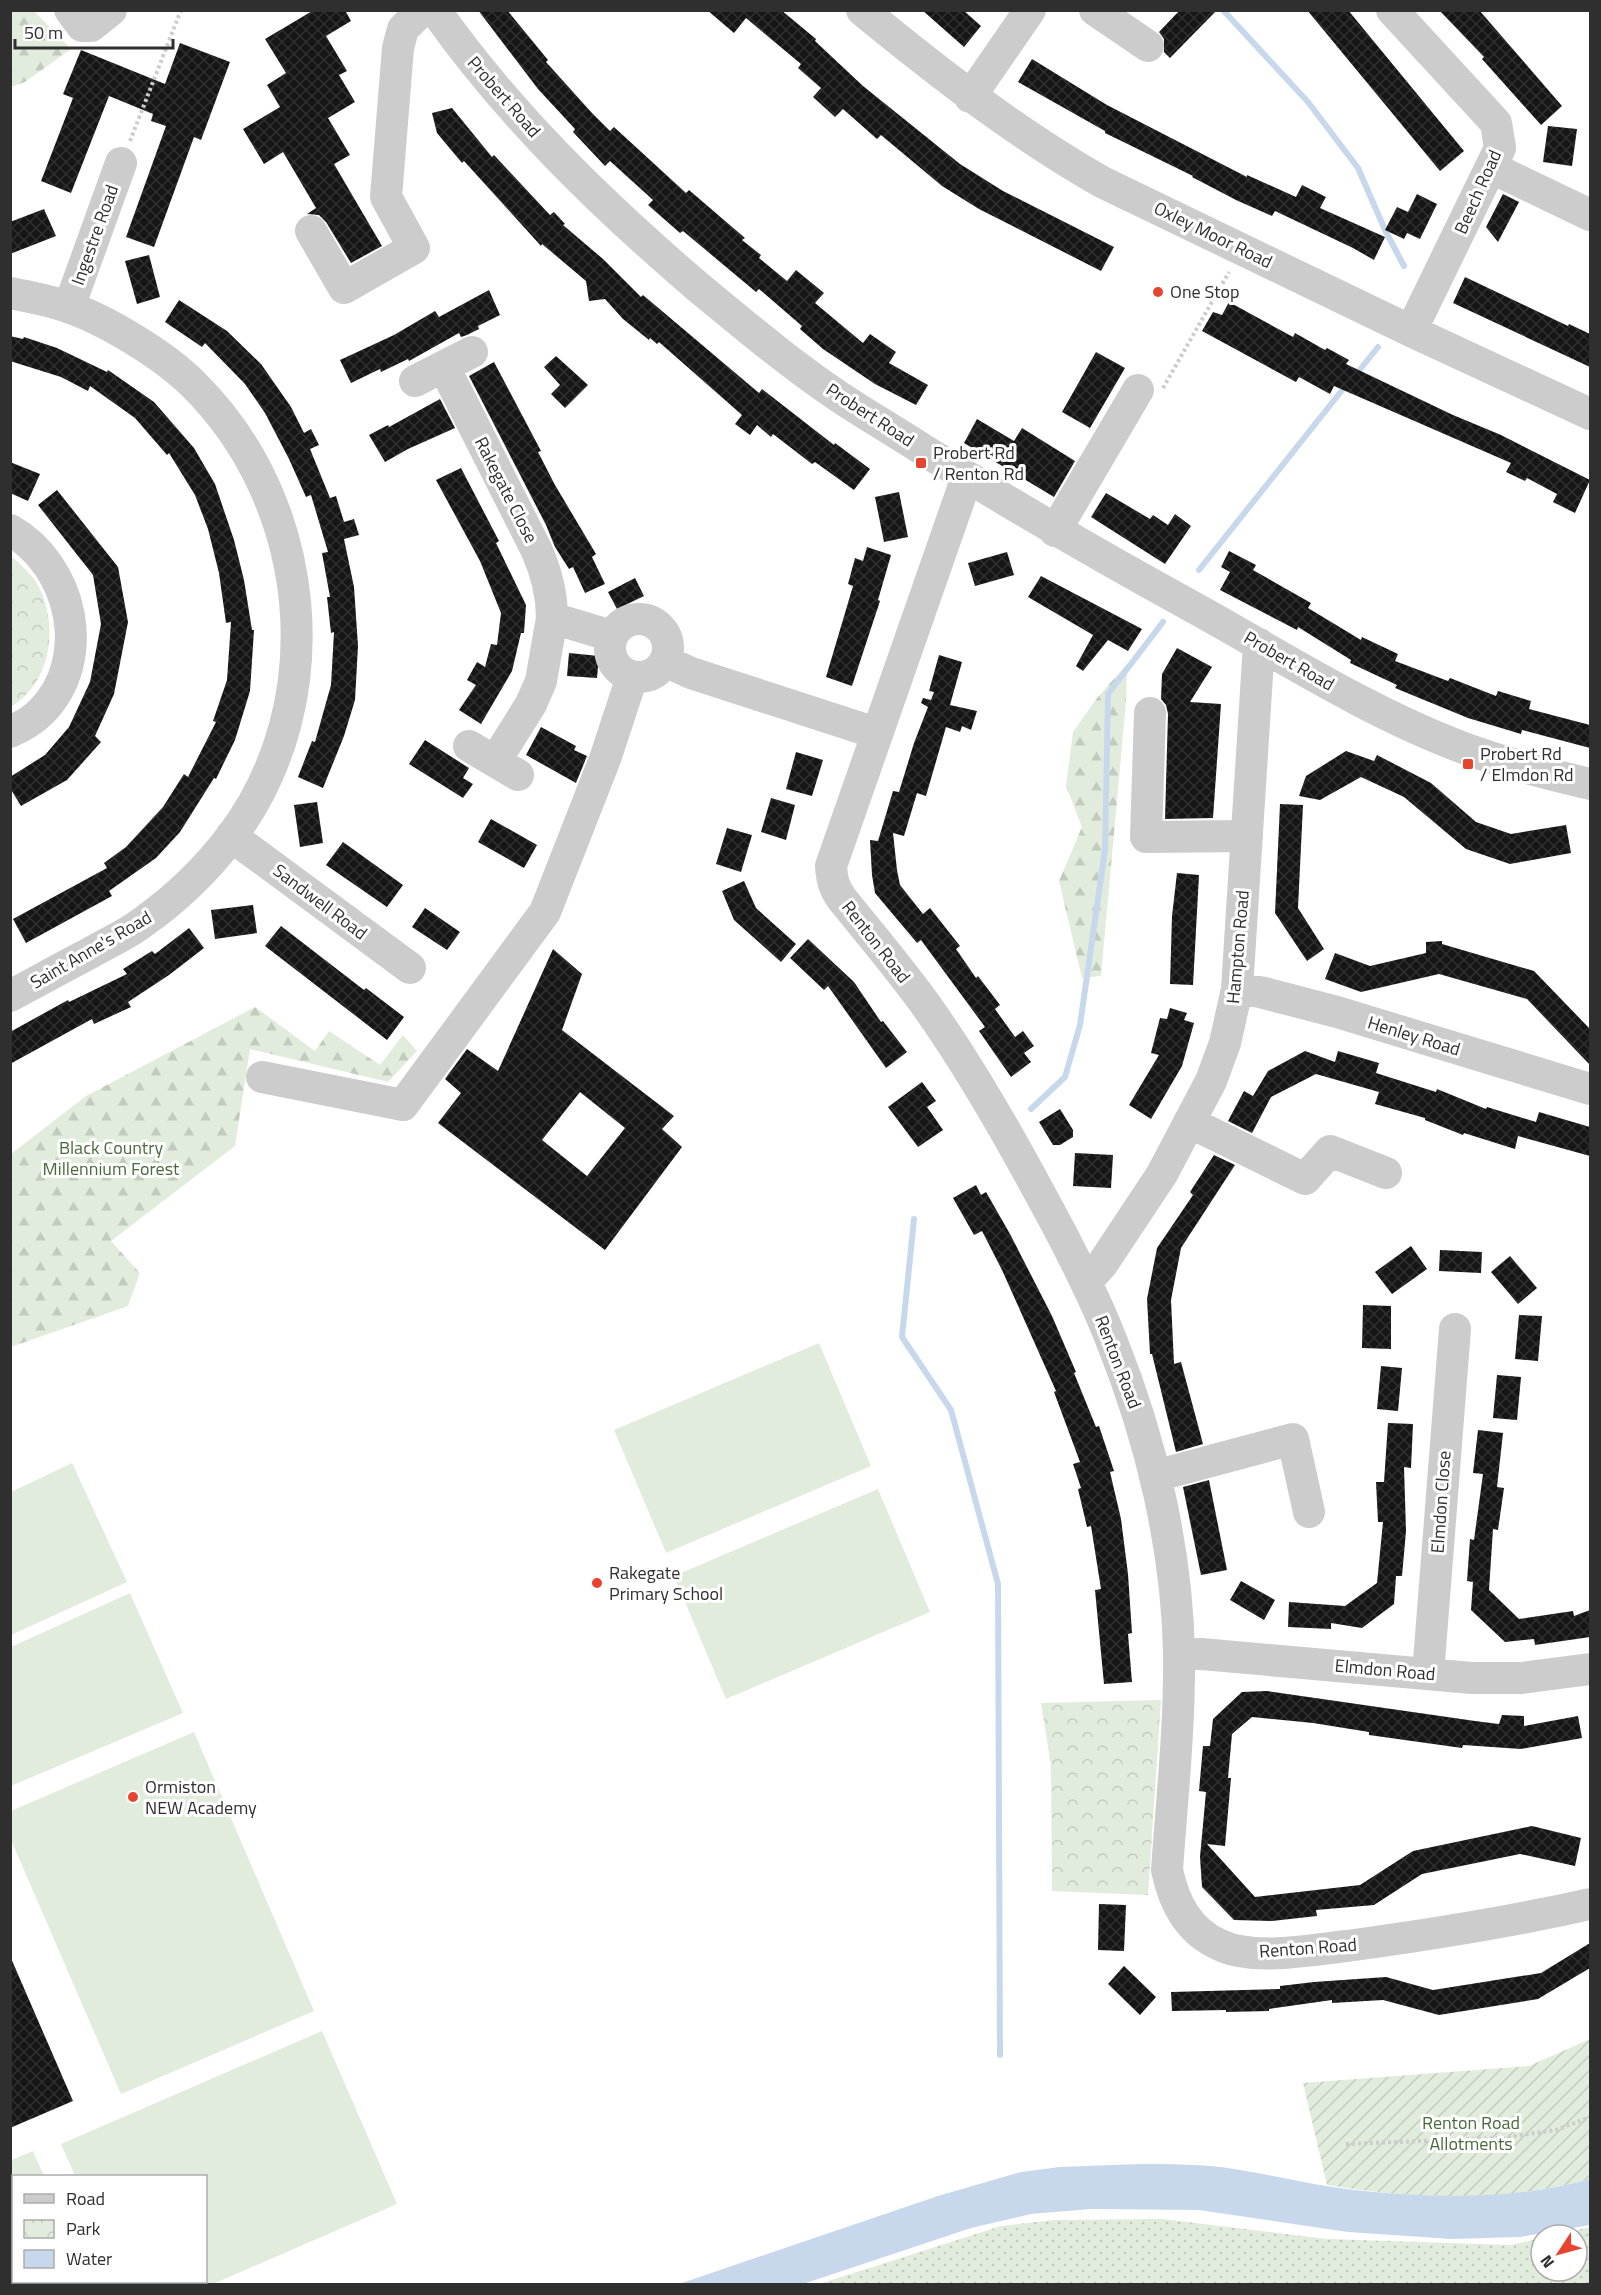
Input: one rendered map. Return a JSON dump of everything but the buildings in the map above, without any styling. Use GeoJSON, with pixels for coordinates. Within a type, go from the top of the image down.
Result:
{"type":"FeatureCollection","features":[{"type":"Feature","properties":{"kind":"street"},"geometry":{"type":"LineString","coordinates":[[70,10],[82,26],[91,26],[111,10]]}},
{"type":"Feature","properties":{"kind":"street"},"geometry":{"type":"LineString","coordinates":[[310,231],[344,288],[414,248],[386,197],[398,48],[403,29],[422,10]]}},
{"type":"Feature","properties":{"kind":"street","name":"Probert Road"},"geometry":{"type":"LineString","coordinates":[[435,10],[456,41],[543,142],[659,254],[735,318],[837,395],[1055,531],[1361,702],[1462,747],[1545,774],[1590,784]]}},
{"type":"Feature","properties":{"kind":"street","name":"Oxley Moor Road"},"geometry":{"type":"LineString","coordinates":[[862,10],[970,97],[1066,161],[1102,182],[1411,331],[1590,414]]}},
{"type":"Feature","properties":{"kind":"street"},"geometry":{"type":"LineString","coordinates":[[970,97],[1030,10]]}},
{"type":"Feature","properties":{"kind":"street"},"geometry":{"type":"LineString","coordinates":[[1095,10],[1148,46]]}},
{"type":"Feature","properties":{"kind":"street","name":"Beech Road"},"geometry":{"type":"LineString","coordinates":[[1392,10],[1496,123],[1500,148],[1411,331]]}},
{"type":"Feature","properties":{"kind":"street","name":"Ingestre Road"},"geometry":{"type":"LineString","coordinates":[[69,307],[121,163]]}},
{"type":"Feature","properties":{"kind":"street"},"geometry":{"type":"LineString","coordinates":[[1492,168],[1590,215]]}},
{"type":"Feature","properties":{"kind":"street","name":"Saint Anne's Road"},"geometry":{"type":"LineString","coordinates":[[10,293],[69,307],[116,330],[158,357],[192,383],[244,447],[268,494],[286,546],[296,594],[297,640],[293,691],[282,737],[267,777],[231,836],[197,877],[141,924],[10,996]]}},
{"type":"Feature","properties":{"kind":"street"},"geometry":{"type":"LineString","coordinates":[[414,381],[472,352]]}},
{"type":"Feature","properties":{"kind":"street","name":"Rakegate Close"},"geometry":{"type":"LineString","coordinates":[[444,367],[537,551],[547,574],[552,598],[552,618],[541,681],[507,768],[469,746]]}},
{"type":"Feature","properties":{"kind":"street"},"geometry":{"type":"LineString","coordinates":[[1055,531],[1138,390]]}},
{"type":"Feature","properties":{"kind":"street","name":"Renton Road"},"geometry":{"type":"LineString","coordinates":[[968,477],[831,866],[835,889],[926,1006],[1000,1120],[1086,1282],[1116,1353],[1136,1410],[1155,1476],[1167,1535],[1179,1652],[1178,1719],[1167,1870],[1172,1894],[1184,1915],[1199,1931],[1221,1946],[1249,1952],[1289,1953],[1411,1937],[1590,1904]]}},
{"type":"Feature","properties":{"kind":"street"},"geometry":{"type":"LineString","coordinates":[[10,530],[21,536],[44,559],[60,584],[68,610],[71,632],[70,649],[63,679],[52,698],[40,713],[10,732]]}},
{"type":"Feature","properties":{"kind":"street"},"geometry":{"type":"LineString","coordinates":[[552,618],[612,636]]}},
{"type":"Feature","properties":{"kind":"street"},"geometry":{"type":"LineString","coordinates":[[633,620],[651,622],[659,627],[668,643],[665,661],[652,675],[633,677],[618,669],[612,662],[610,645],[612,636],[617,628],[633,620]]}},
{"type":"Feature","properties":{"kind":"street","name":"Hampton Road"},"geometry":{"type":"LineString","coordinates":[[1086,1282],[1103,1263],[1162,1174],[1211,1081],[1225,1043],[1237,989],[1259,644]]}},
{"type":"Feature","properties":{"kind":"street"},"geometry":{"type":"LineString","coordinates":[[665,661],[691,673],[876,733]]}},
{"type":"Feature","properties":{"kind":"street"},"geometry":{"type":"LineString","coordinates":[[262,1077],[404,1105],[545,912],[605,759],[633,677]]}},
{"type":"Feature","properties":{"kind":"street"},"geometry":{"type":"LineString","coordinates":[[1150,712],[1146,837],[1247,836]]}},
{"type":"Feature","properties":{"kind":"street","name":"Sandwell Road"},"geometry":{"type":"LineString","coordinates":[[231,836],[410,968]]}},
{"type":"Feature","properties":{"kind":"street","name":"Henley Road"},"geometry":{"type":"LineString","coordinates":[[1237,989],[1260,992],[1337,1012],[1590,1089]]}},
{"type":"Feature","properties":{"kind":"street"},"geometry":{"type":"LineString","coordinates":[[1189,1122],[1305,1179],[1330,1151],[1386,1173]]}},
{"type":"Feature","properties":{"kind":"street","name":"Elmdon Close"},"geometry":{"type":"LineString","coordinates":[[1428,1674],[1455,1329]]}},
{"type":"Feature","properties":{"kind":"street"},"geometry":{"type":"LineString","coordinates":[[1155,1476],[1293,1439],[1309,1512]]}},
{"type":"Feature","properties":{"kind":"street","name":"Elmdon Road"},"geometry":{"type":"LineString","coordinates":[[1179,1652],[1472,1678],[1522,1678],[1590,1669]]}},
{"type":"Feature","properties":{"kind":"path"},"geometry":{"type":"LineString","coordinates":[[121,163],[181,10]]}},
{"type":"Feature","properties":{"kind":"path"},"geometry":{"type":"LineString","coordinates":[[1346,2144],[1501,2138],[1556,2130],[1590,2118]]}},
{"type":"Feature","properties":{"kind":"green space"},"geometry":{"type":"Polygon","coordinates":[[[11,10],[34,11],[71,49],[25,82],[11,87],[11,10]]]}},
{"type":"Feature","properties":{"kind":"green space"},"geometry":{"type":"Polygon","coordinates":[[[11,556],[30,574],[39,587],[49,619],[49,636],[48,653],[35,684],[25,697],[11,707],[11,556]]]}},
{"type":"Feature","properties":{"kind":"green space"},"geometry":{"type":"Polygon","coordinates":[[[1127,664],[1126,702],[1101,976],[1082,978],[1059,881],[1082,827],[1066,786],[1073,732],[1097,698],[1127,664]]]}},
{"type":"Feature","properties":{"kind":"green space","name":"Black Country Millennium Forest"},"geometry":{"type":"Polygon","coordinates":[[[255,1007],[315,1051],[329,1031],[380,1065],[403,1035],[417,1051],[388,1082],[250,1049],[235,1146],[111,1241],[140,1273],[128,1306],[11,1347],[11,1154],[86,1096],[255,1007]]]}},
{"type":"Feature","properties":{"kind":"green space"},"geometry":{"type":"Polygon","coordinates":[[[819,1343],[871,1466],[666,1553],[614,1430],[819,1343]]]}},
{"type":"Feature","properties":{"kind":"green space"},"geometry":{"type":"Polygon","coordinates":[[[72,1463],[127,1582],[11,1635],[11,1492],[72,1463]]]}},
{"type":"Feature","properties":{"kind":"green space"},"geometry":{"type":"Polygon","coordinates":[[[878,1489],[930,1612],[726,1699],[674,1576],[878,1489]]]}},
{"type":"Feature","properties":{"kind":"green space"},"geometry":{"type":"Polygon","coordinates":[[[130,1593],[183,1713],[11,1786],[11,1647],[130,1593]]]}},
{"type":"Feature","properties":{"kind":"green space"},"geometry":{"type":"Polygon","coordinates":[[[1161,1700],[1148,1895],[1052,1891],[1051,1766],[1041,1703],[1161,1700]]]}},
{"type":"Feature","properties":{"kind":"green space"},"geometry":{"type":"Polygon","coordinates":[[[194,1732],[314,2011],[121,2094],[11,1840],[11,1811],[194,1732]]]}},
{"type":"Feature","properties":{"kind":"green space"},"geometry":{"type":"Polygon","coordinates":[[[322,2031],[397,2204],[213,2284],[124,2284],[207,2283],[207,2175],[75,2175],[61,2144],[322,2031]]]}},
{"type":"Feature","properties":{"kind":"green space","name":"Renton Road Allotments"},"geometry":{"type":"Polygon","coordinates":[[[1590,2039],[1590,2179],[1526,2192],[1459,2196],[1426,2196],[1327,2185],[1303,2083],[1529,2066],[1590,2039]]]}},
{"type":"Feature","properties":{"kind":"green space"},"geometry":{"type":"Polygon","coordinates":[[[33,2151],[44,2175],[12,2175],[12,2283],[90,2284],[11,2284],[11,2160],[33,2151]]]}},
{"type":"Feature","properties":{"kind":"green space"},"geometry":{"type":"Polygon","coordinates":[[[1162,2219],[1327,2239],[1511,2245],[1529,2241],[1529,2283],[1589,2283],[1590,2227],[1590,2284],[819,2284],[1001,2226],[1054,2220],[1162,2219]]]}},
{"type":"Feature","properties":{"kind":"water"},"geometry":{"type":"Polygon","coordinates":[[[1139,2164],[1222,2167],[1348,2189],[1449,2196],[1534,2191],[1590,2179],[1590,2225],[1589,2223],[1529,2223],[1529,2235],[1452,2239],[1348,2232],[1199,2210],[1091,2209],[1031,2214],[971,2228],[803,2284],[679,2284],[938,2196],[1021,2172],[1060,2167],[1139,2164]]]}},
{"type":"Feature","properties":{"kind":"waterway"},"geometry":{"type":"LineString","coordinates":[[1223,10],[1308,102],[1358,168],[1385,230],[1404,266]]}},
{"type":"Feature","properties":{"kind":"waterway"},"geometry":{"type":"LineString","coordinates":[[1354,377],[1378,347]]}},
{"type":"Feature","properties":{"kind":"waterway"},"geometry":{"type":"LineString","coordinates":[[1199,570],[1347,384]]}},
{"type":"Feature","properties":{"kind":"waterway"},"geometry":{"type":"LineString","coordinates":[[1031,1109],[1065,1077],[1080,1025],[1105,850],[1108,694],[1163,622]]}},
{"type":"Feature","properties":{"kind":"waterway"},"geometry":{"type":"LineString","coordinates":[[914,1219],[902,1337],[951,1410],[998,1584],[1000,2055]]}},
{"type":"Feature","properties":{"kind":"place","name":"One Stop"},"geometry":{"type":"Point","coordinates":[1158,292]}},
{"type":"Feature","properties":{"kind":"place","name":"Probert Rd / Renton Rd"},"geometry":{"type":"Point","coordinates":[921,463]}},
{"type":"Feature","properties":{"kind":"place","name":"Probert Rd / Elmdon Rd"},"geometry":{"type":"Point","coordinates":[1468,764]}},
{"type":"Feature","properties":{"kind":"place","name":"Rakegate Primary School"},"geometry":{"type":"Point","coordinates":[597,1583]}},
{"type":"Feature","properties":{"kind":"place","name":"Ormiston NEW Academy"},"geometry":{"type":"Point","coordinates":[133,1797]}}]}
